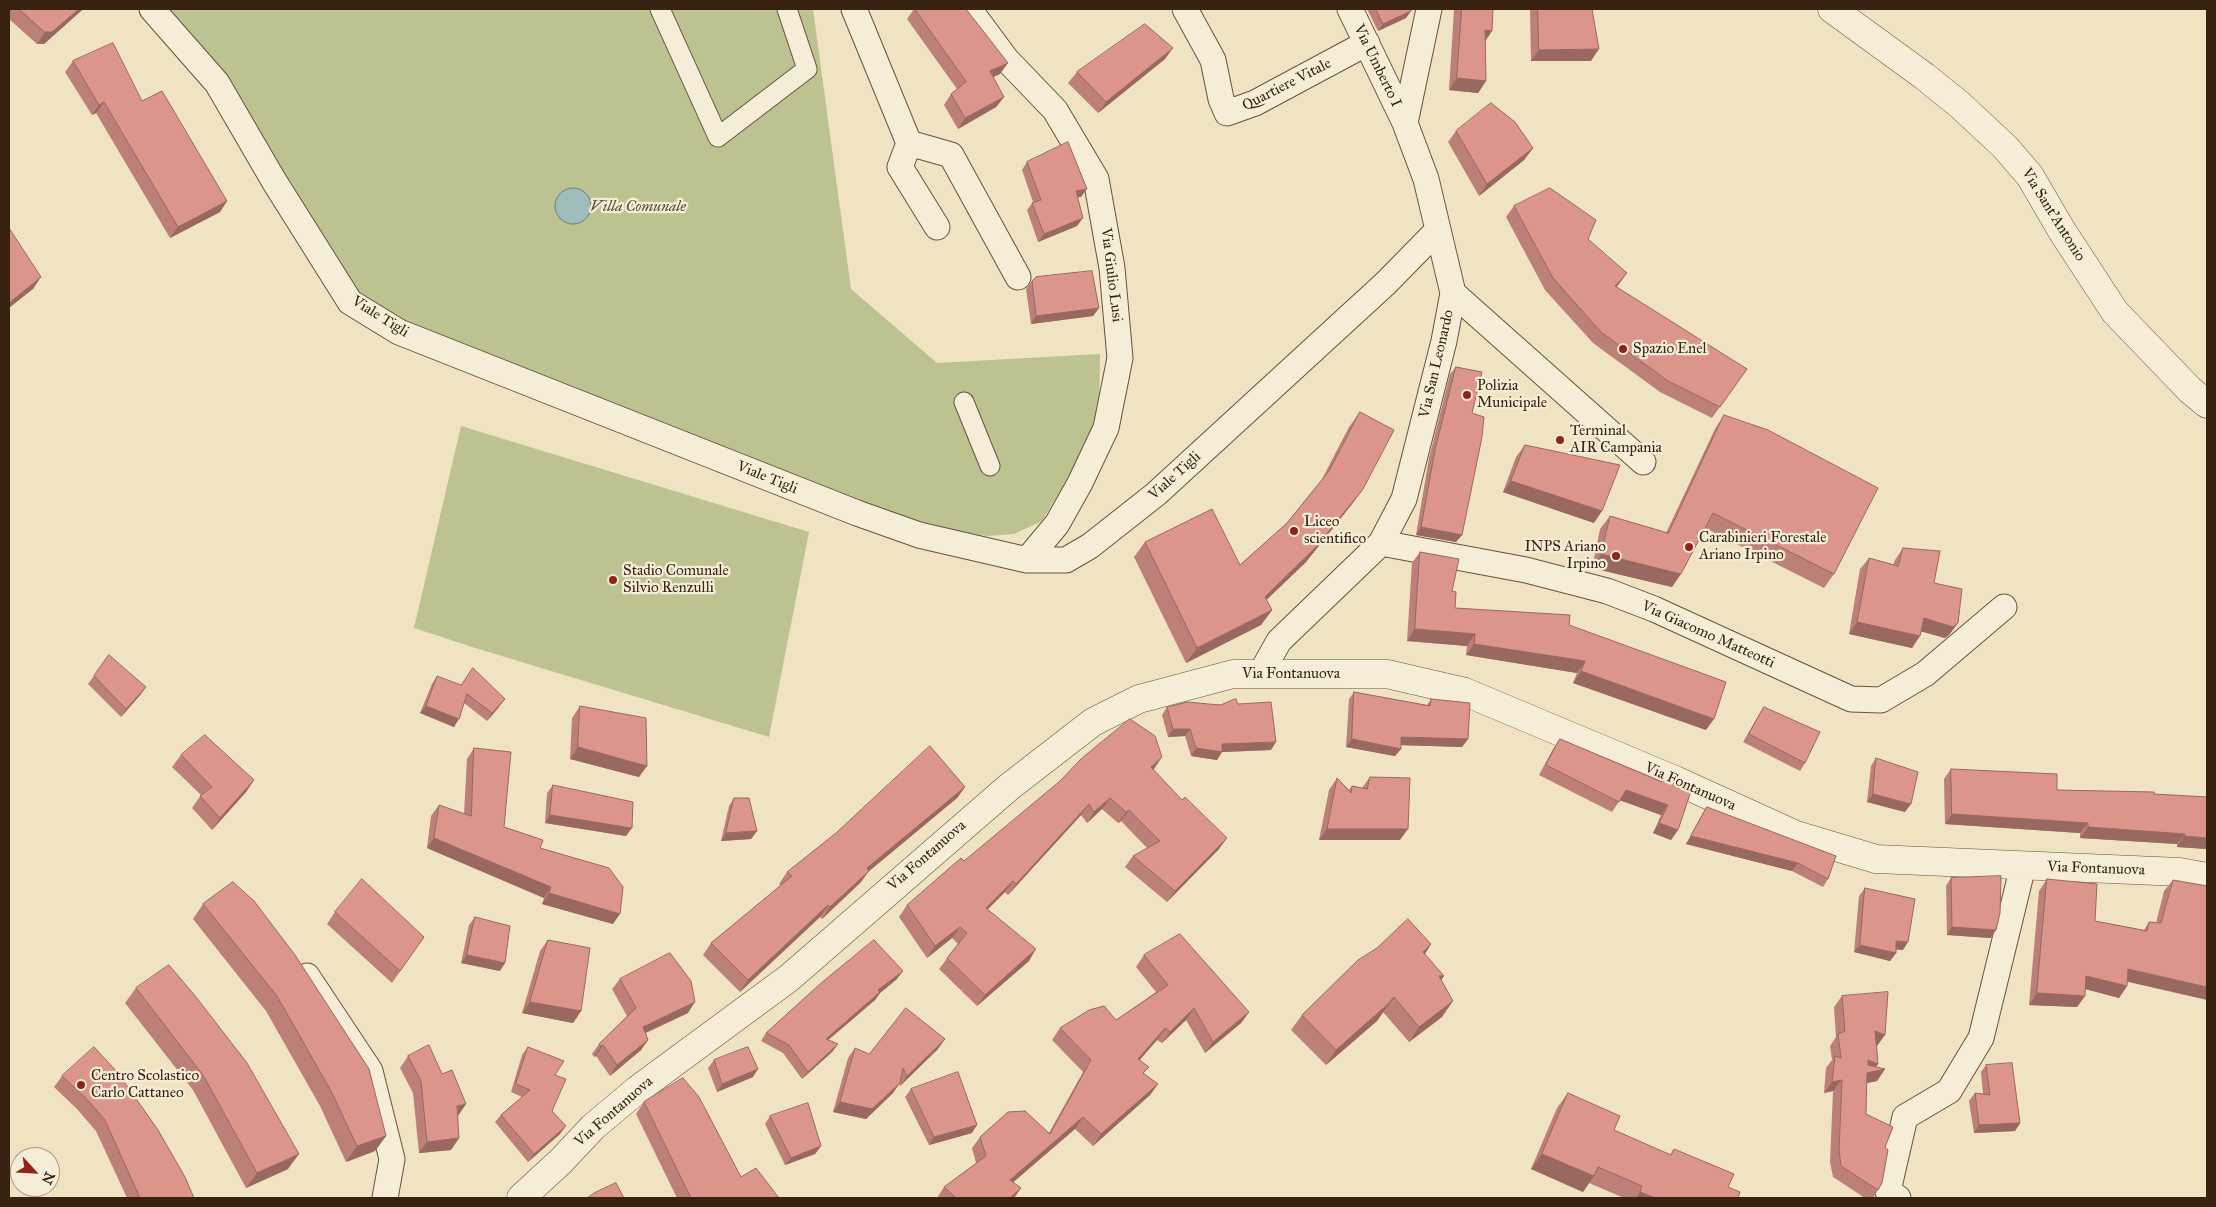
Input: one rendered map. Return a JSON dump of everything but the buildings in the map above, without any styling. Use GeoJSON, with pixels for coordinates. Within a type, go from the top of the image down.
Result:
{"type":"FeatureCollection","features":[{"type":"Feature","properties":{"kind":"street","name":"Viale Tigli"},"geometry":{"type":"LineString","coordinates":[[152,9],[217,83],[274,181],[350,302],[399,332],[857,514],[919,535],[1027,560],[1066,560],[1090,546],[1156,494],[1386,283],[1437,231]]}},
{"type":"Feature","properties":{"kind":"street"},"geometry":{"type":"LineString","coordinates":[[660,9],[718,137],[807,69],[787,9]]}},
{"type":"Feature","properties":{"kind":"street"},"geometry":{"type":"LineString","coordinates":[[854,9],[909,143],[900,167],[937,227]]}},
{"type":"Feature","properties":{"kind":"street","name":"Via Giulio Lusi"},"geometry":{"type":"LineString","coordinates":[[969,9],[1006,59],[1055,110],[1096,179],[1112,268],[1120,358],[1106,428],[1080,483],[1057,524],[1027,560]]}},
{"type":"Feature","properties":{"kind":"street","name":"Quartiere Vitale"},"geometry":{"type":"LineString","coordinates":[[1185,9],[1212,60],[1221,99],[1227,113],[1255,103],[1367,43]]}},
{"type":"Feature","properties":{"kind":"street","name":"Via Umberto I"},"geometry":{"type":"LineString","coordinates":[[1350,9],[1405,123]]}},
{"type":"Feature","properties":{"kind":"street"},"geometry":{"type":"LineString","coordinates":[[1405,123],[1429,9]]}},
{"type":"Feature","properties":{"kind":"street","name":"Via Sant'Antonio"},"geometry":{"type":"LineString","coordinates":[[1832,9],[1932,82],[2005,146],[2030,176],[2062,231],[2115,312],[2190,390],[2207,404]]}},
{"type":"Feature","properties":{"kind":"street","name":"Via San Leonardo"},"geometry":{"type":"LineString","coordinates":[[1261,673],[1279,641],[1381,542],[1404,499],[1444,341],[1453,294],[1426,179],[1405,123]]}},
{"type":"Feature","properties":{"kind":"street"},"geometry":{"type":"LineString","coordinates":[[909,143],[951,155],[1018,277]]}},
{"type":"Feature","properties":{"kind":"street"},"geometry":{"type":"LineString","coordinates":[[1453,294],[1643,462]]}},
{"type":"Feature","properties":{"kind":"street"},"geometry":{"type":"LineString","coordinates":[[964,402],[990,466]]}},
{"type":"Feature","properties":{"kind":"street","name":"Via Giacomo Matteotti"},"geometry":{"type":"LineString","coordinates":[[1381,542],[1526,570],[1607,591],[1654,609],[1850,699],[1880,700],[1925,674],[2004,607]]}},
{"type":"Feature","properties":{"kind":"street","name":"Via Fontanuova"},"geometry":{"type":"LineString","coordinates":[[521,1198],[527,1195],[561,1162],[593,1127],[637,1090],[789,978],[1009,787],[1093,722],[1139,699],[1233,674],[1387,674],[1465,692],[1676,780],[1796,835],[1876,858],[2180,872],[2207,877]]}},
{"type":"Feature","properties":{"kind":"street"},"geometry":{"type":"LineString","coordinates":[[1898,1198],[1888,1191],[1905,1117],[1949,1091],[1981,1038],[2023,866]]}},
{"type":"Feature","properties":{"kind":"street"},"geometry":{"type":"LineString","coordinates":[[296,961],[370,1071],[392,1158],[385,1198]]}},
{"type":"Feature","properties":{"kind":"green space","name":"Villa Comunale"},"geometry":{"type":"Polygon","coordinates":[[[143,9],[813,9],[851,289],[937,363],[1100,354],[1099,411],[1081,456],[1042,521],[1014,534],[988,536],[938,529],[366,317],[273,165],[143,9]]]}},
{"type":"Feature","properties":{"kind":"green space","name":"Stadio Comunale Silvio Renzulli"},"geometry":{"type":"Polygon","coordinates":[[[461,426],[809,532],[769,737],[414,628],[461,426]]]}},
{"type":"Feature","properties":{"kind":"water"},"geometry":{"type":"Polygon","coordinates":[[[573,188],[580,189],[586,193],[590,199],[590,213],[586,219],[580,223],[573,224],[566,223],[560,219],[556,213],[555,206],[556,199],[560,193],[566,189],[573,188]]]}},
{"type":"Feature","properties":{"kind":"place","name":"Spazio Enel"},"geometry":{"type":"Point","coordinates":[1623,349]}},
{"type":"Feature","properties":{"kind":"place","name":"Polizia Municipale"},"geometry":{"type":"Point","coordinates":[1467,395]}},
{"type":"Feature","properties":{"kind":"place","name":"Terminal AIR Campania"},"geometry":{"type":"Point","coordinates":[1560,440]}},
{"type":"Feature","properties":{"kind":"place","name":"Liceo scientifico"},"geometry":{"type":"Point","coordinates":[1294,531]}},
{"type":"Feature","properties":{"kind":"place","name":"Carabinieri Forestale Ariano Irpino"},"geometry":{"type":"Point","coordinates":[1689,547]}},
{"type":"Feature","properties":{"kind":"place","name":"INPS Ariano Irpino"},"geometry":{"type":"Point","coordinates":[1616,556]}},
{"type":"Feature","properties":{"kind":"place","name":"Stadio Comunale Silvio Renzulli"},"geometry":{"type":"Point","coordinates":[613,580]}},
{"type":"Feature","properties":{"kind":"place","name":"Centro Scolastico Carlo Cattaneo"},"geometry":{"type":"Point","coordinates":[81,1085]}}]}
